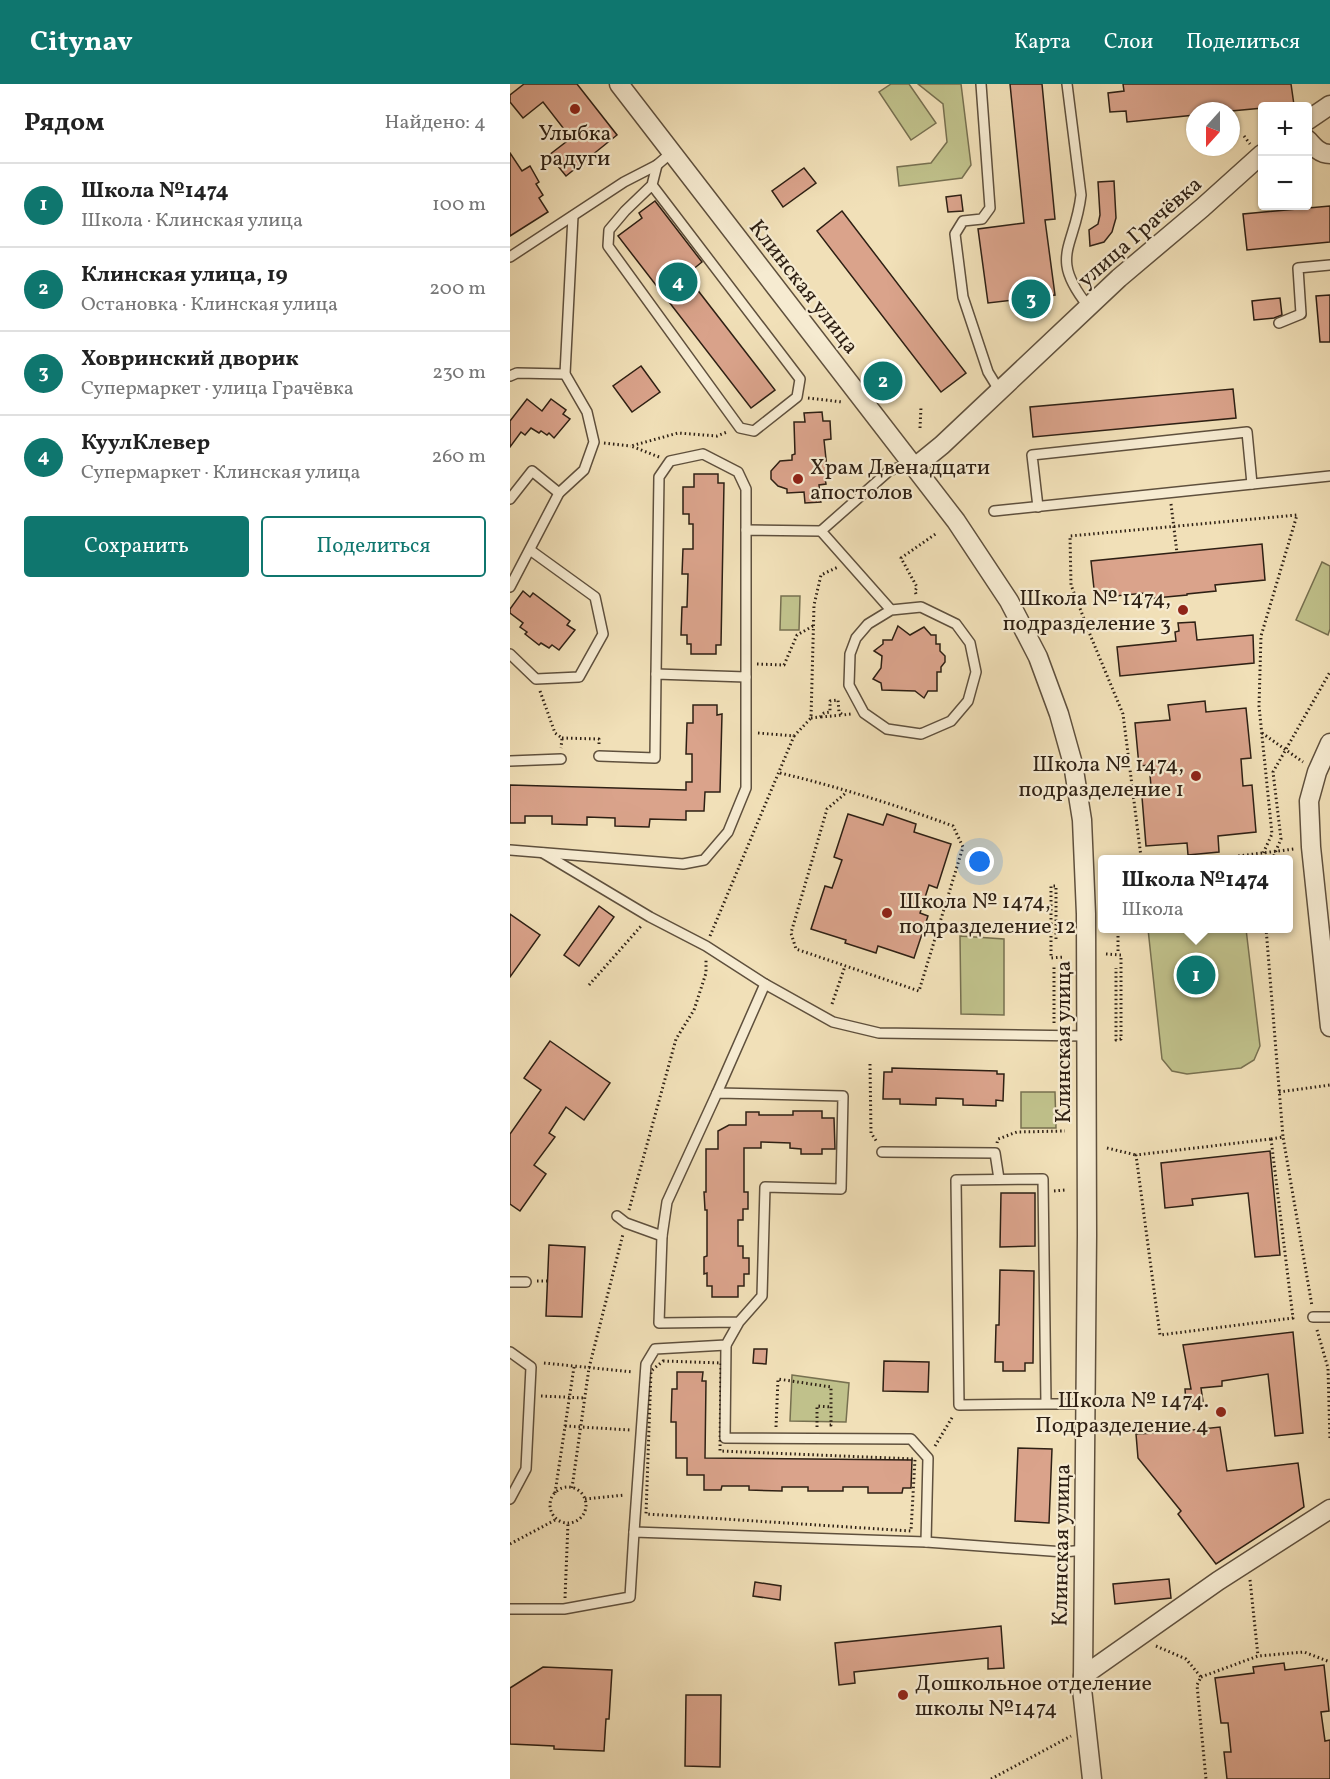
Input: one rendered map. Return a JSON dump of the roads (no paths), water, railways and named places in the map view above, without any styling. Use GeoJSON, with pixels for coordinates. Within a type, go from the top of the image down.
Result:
{"type":"FeatureCollection","features":[{"type":"Feature","properties":{"kind":"street","name":"Клинская улица"},"geometry":{"type":"LineString","coordinates":[[619,84],[956,521],[1009,601],[1038,657],[1059,714],[1073,764],[1082,820],[1086,914],[1086,1404],[1082,1689],[1092,1779]]}},
{"type":"Feature","properties":{"kind":"street"},"geometry":{"type":"LineString","coordinates":[[1312,117],[1330,105]]}},
{"type":"Feature","properties":{"kind":"street"},"geometry":{"type":"LineString","coordinates":[[1312,145],[1326,154],[1330,154]]}},
{"type":"Feature","properties":{"kind":"street","name":"улица Грачёвка"},"geometry":{"type":"LineString","coordinates":[[915,467],[942,445],[1119,278],[1261,156]]}},
{"type":"Feature","properties":{"kind":"street"},"geometry":{"type":"LineString","coordinates":[[1330,743],[1317,772],[1310,801],[1311,848],[1330,1027]]}},
{"type":"Feature","properties":{"kind":"street"},"geometry":{"type":"LineString","coordinates":[[1083,1676],[1218,1581],[1330,1509]]}},
{"type":"Feature","properties":{"kind":"lane"},"geometry":{"type":"LineString","coordinates":[[981,84],[990,208],[982,219],[963,221],[955,234],[963,297],[988,372],[999,390]]}},
{"type":"Feature","properties":{"kind":"lane"},"geometry":{"type":"LineString","coordinates":[[1067,84],[1081,195],[1080,207],[1067,248],[1066,263],[1075,290],[1088,306]]}},
{"type":"Feature","properties":{"kind":"lane"},"geometry":{"type":"LineString","coordinates":[[510,257],[624,182],[657,165],[671,153]]}},
{"type":"Feature","properties":{"kind":"lane"},"geometry":{"type":"LineString","coordinates":[[652,185],[800,379],[797,398],[754,431],[740,428],[608,246],[609,230],[652,185],[657,165]]}},
{"type":"Feature","properties":{"kind":"lane"},"geometry":{"type":"LineString","coordinates":[[510,586],[559,493],[584,470],[594,442],[587,412],[565,374],[573,216]]}},
{"type":"Feature","properties":{"kind":"lane"},"geometry":{"type":"LineString","coordinates":[[1279,322],[1300,314],[1299,268],[1330,265]]}},
{"type":"Feature","properties":{"kind":"lane"},"geometry":{"type":"LineString","coordinates":[[510,376],[517,373],[565,374]]}},
{"type":"Feature","properties":{"kind":"lane"},"geometry":{"type":"LineString","coordinates":[[1038,507],[1032,455],[1246,432],[1252,484]]}},
{"type":"Feature","properties":{"kind":"lane"},"geometry":{"type":"LineString","coordinates":[[510,850],[683,864],[704,860],[728,832],[746,788],[746,489],[738,472],[703,454],[670,461],[659,477],[655,758],[599,756]]}},
{"type":"Feature","properties":{"kind":"lane"},"geometry":{"type":"LineString","coordinates":[[746,530],[821,531],[889,471],[915,467]]}},
{"type":"Feature","properties":{"kind":"lane"},"geometry":{"type":"LineString","coordinates":[[510,499],[532,471],[559,493]]}},
{"type":"Feature","properties":{"kind":"lane"},"geometry":{"type":"LineString","coordinates":[[994,511],[1330,476]]}},
{"type":"Feature","properties":{"kind":"lane"},"geometry":{"type":"LineString","coordinates":[[821,531],[891,610]]}},
{"type":"Feature","properties":{"kind":"lane"},"geometry":{"type":"LineString","coordinates":[[510,654],[536,679],[579,677],[603,634],[595,597],[530,550]]}},
{"type":"Feature","properties":{"kind":"lane"},"geometry":{"type":"LineString","coordinates":[[921,607],[956,624],[969,643],[976,672],[969,701],[951,722],[921,734],[887,729],[864,713],[849,685],[850,654],[856,638],[868,624],[891,610],[921,607]]}},
{"type":"Feature","properties":{"kind":"lane"},"geometry":{"type":"LineString","coordinates":[[656,674],[746,677]]}},
{"type":"Feature","properties":{"kind":"lane"},"geometry":{"type":"LineString","coordinates":[[510,761],[561,759]]}},
{"type":"Feature","properties":{"kind":"lane"},"geometry":{"type":"LineString","coordinates":[[543,853],[833,1022],[879,1033],[1086,1036]]}},
{"type":"Feature","properties":{"kind":"lane"},"geometry":{"type":"LineString","coordinates":[[739,1322],[659,1323],[662,1236],[667,1202],[765,984]]}},
{"type":"Feature","properties":{"kind":"lane"},"geometry":{"type":"LineString","coordinates":[[717,1093],[843,1096],[842,1189],[765,1187],[762,1296],[739,1322],[726,1345],[725,1438],[911,1439],[928,1458],[926,1542]]}},
{"type":"Feature","properties":{"kind":"lane"},"geometry":{"type":"LineString","coordinates":[[882,1152],[995,1153],[999,1179]]}},
{"type":"Feature","properties":{"kind":"lane"},"geometry":{"type":"LineString","coordinates":[[1046,1404],[1043,1179],[956,1180],[959,1405],[1086,1404]]}},
{"type":"Feature","properties":{"kind":"lane"},"geometry":{"type":"LineString","coordinates":[[618,1216],[626,1223],[662,1236]]}},
{"type":"Feature","properties":{"kind":"lane"},"geometry":{"type":"LineString","coordinates":[[510,1282],[526,1282]]}},
{"type":"Feature","properties":{"kind":"lane"},"geometry":{"type":"LineString","coordinates":[[1313,1317],[1330,1317]]}},
{"type":"Feature","properties":{"kind":"lane"},"geometry":{"type":"LineString","coordinates":[[510,1609],[564,1609],[630,1596],[646,1364],[655,1349],[726,1345]]}},
{"type":"Feature","properties":{"kind":"lane"},"geometry":{"type":"LineString","coordinates":[[510,1352],[531,1367],[526,1469],[510,1499]]}},
{"type":"Feature","properties":{"kind":"lane"},"geometry":{"type":"LineString","coordinates":[[634,1532],[926,1542],[1064,1552],[1084,1550]]}},
{"type":"Feature","properties":{"kind":"place","name":"Улыбка радуги"},"geometry":{"type":"Point","coordinates":[575,109]}},
{"type":"Feature","properties":{"kind":"place","name":"КуулКлевер"},"geometry":{"type":"Point","coordinates":[678,282]}},
{"type":"Feature","properties":{"kind":"place","name":"Ховринский дворик"},"geometry":{"type":"Point","coordinates":[1031,299]}},
{"type":"Feature","properties":{"kind":"place","name":"Клинская улица, 19"},"geometry":{"type":"Point","coordinates":[883,381]}},
{"type":"Feature","properties":{"kind":"place","name":"Храм Двенадцати апостолов"},"geometry":{"type":"Point","coordinates":[798,479]}},
{"type":"Feature","properties":{"kind":"place","name":"Школа № 1474, подразделение 3"},"geometry":{"type":"Point","coordinates":[1183,610]}},
{"type":"Feature","properties":{"kind":"place","name":"Школа № 1474, подразделение 1"},"geometry":{"type":"Point","coordinates":[1196,776]}},
{"type":"Feature","properties":{"kind":"place","name":"Школа № 1474, подразделение 12"},"geometry":{"type":"Point","coordinates":[887,913]}},
{"type":"Feature","properties":{"kind":"place","name":"Школа №1474"},"geometry":{"type":"Point","coordinates":[1196,975]}},
{"type":"Feature","properties":{"kind":"place","name":"Школа № 1474. Подразделение 4"},"geometry":{"type":"Point","coordinates":[1221,1412]}},
{"type":"Feature","properties":{"kind":"place","name":"Дошкольное отделение школы №1474"},"geometry":{"type":"Point","coordinates":[903,1695]}}]}
